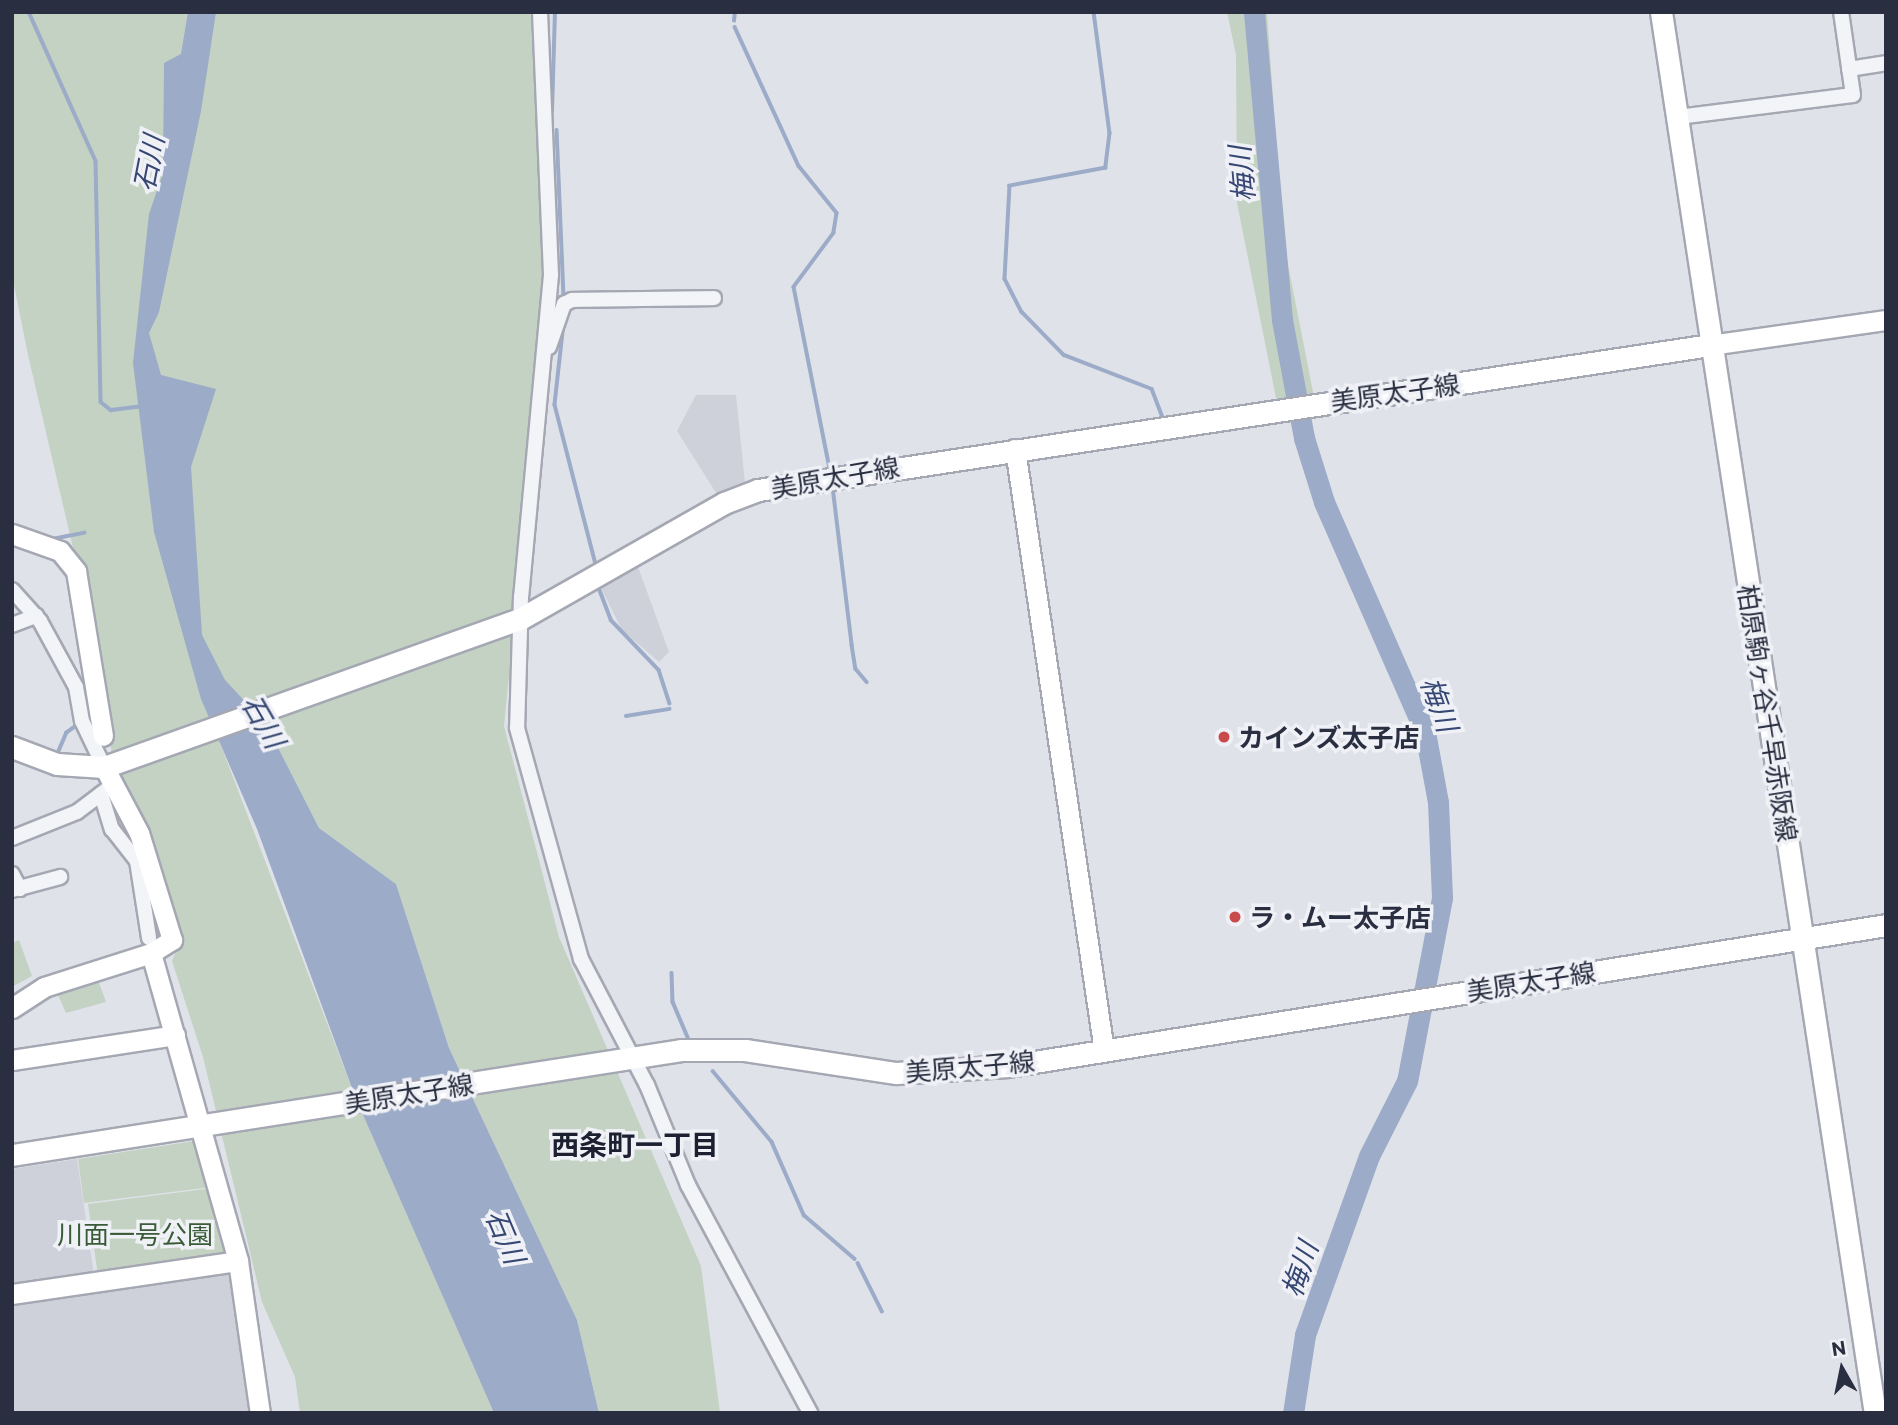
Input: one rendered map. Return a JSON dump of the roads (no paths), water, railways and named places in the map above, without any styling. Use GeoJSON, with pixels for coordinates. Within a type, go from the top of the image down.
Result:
{"type":"FeatureCollection","features":[{"type":"Feature","properties":{"kind":"main road","name":"柏原駒ヶ谷千早赤阪線"},"geometry":{"type":"LineString","coordinates":[[1661,12],[1875,1413]]}},
{"type":"Feature","properties":{"kind":"main road","name":"美原太子線"},"geometry":{"type":"LineString","coordinates":[[12,747],[57,764],[107,778],[514,621],[741,495],[1266,410],[1710,345]]}},
{"type":"Feature","properties":{"kind":"main road","name":"美原太子線"},"geometry":{"type":"LineString","coordinates":[[12,1155],[681,1050],[745,1051],[936,1074],[1104,1051],[1886,925]]}},
{"type":"Feature","properties":{"kind":"street"},"geometry":{"type":"LineString","coordinates":[[540,12],[551,275],[547,352],[514,621],[514,710],[532,792],[581,959],[688,1185],[810,1413]]}},
{"type":"Feature","properties":{"kind":"street"},"geometry":{"type":"LineString","coordinates":[[1678,117],[1853,96],[1841,12]]}},
{"type":"Feature","properties":{"kind":"street"},"geometry":{"type":"LineString","coordinates":[[1849,69],[1886,63]]}},
{"type":"Feature","properties":{"kind":"street"},"geometry":{"type":"LineString","coordinates":[[547,352],[561,327],[564,304],[572,300],[714,298]]}},
{"type":"Feature","properties":{"kind":"street"},"geometry":{"type":"LineString","coordinates":[[1710,345],[1886,320]]}},
{"type":"Feature","properties":{"kind":"street"},"geometry":{"type":"LineString","coordinates":[[1015,449],[1104,1051]]}},
{"type":"Feature","properties":{"kind":"street"},"geometry":{"type":"LineString","coordinates":[[12,534],[60,551],[76,571],[103,736],[107,778],[77,812],[12,838]]}},
{"type":"Feature","properties":{"kind":"street"},"geometry":{"type":"LineString","coordinates":[[12,590],[36,615],[76,687],[82,720],[107,778],[139,834],[172,940],[44,987],[12,1008]]}},
{"type":"Feature","properties":{"kind":"street"},"geometry":{"type":"LineString","coordinates":[[12,625],[36,615]]}},
{"type":"Feature","properties":{"kind":"street"},"geometry":{"type":"LineString","coordinates":[[12,874],[16,890],[60,877]]}},
{"type":"Feature","properties":{"kind":"street"},"geometry":{"type":"LineString","coordinates":[[150,946],[238,1261],[261,1413]]}},
{"type":"Feature","properties":{"kind":"street"},"geometry":{"type":"LineString","coordinates":[[12,1060],[175,1035]]}},
{"type":"Feature","properties":{"kind":"street"},"geometry":{"type":"LineString","coordinates":[[12,1294],[238,1261]]}},
{"type":"Feature","properties":{"kind":"water","name":"石川"},"geometry":{"type":"Polygon","coordinates":[[[188,12],[216,12],[201,111],[159,312],[149,333],[161,375],[216,389],[191,467],[202,635],[225,680],[266,724],[319,828],[396,884],[449,1048],[577,1320],[599,1413],[494,1413],[356,1099],[257,829],[201,699],[154,532],[133,363],[149,214],[163,173],[164,63],[181,54],[188,12]]]}},
{"type":"Feature","properties":{"kind":"waterway"},"geometry":{"type":"LineString","coordinates":[[29,12],[96,161],[101,402],[111,410],[146,406]]}},
{"type":"Feature","properties":{"kind":"waterway"},"geometry":{"type":"LineString","coordinates":[[552,112],[555,12]]}},
{"type":"Feature","properties":{"kind":"waterway"},"geometry":{"type":"LineString","coordinates":[[734,21],[735,12]]}},
{"type":"Feature","properties":{"kind":"waterway"},"geometry":{"type":"LineString","coordinates":[[1094,12],[1110,133],[1106,168],[1010,186],[1005,279],[1022,312],[1064,355],[1152,389],[1163,418]]}},
{"type":"Feature","properties":{"kind":"waterway","name":"梅川"},"geometry":{"type":"LineString","coordinates":[[1254,12],[1282,320],[1304,438],[1324,502],[1425,732],[1438,802],[1442,898],[1407,1081],[1369,1156],[1305,1335],[1293,1413]]}},
{"type":"Feature","properties":{"kind":"waterway"},"geometry":{"type":"LineString","coordinates":[[735,27],[799,166],[837,213],[834,233],[794,287],[830,469]]}},
{"type":"Feature","properties":{"kind":"waterway"},"geometry":{"type":"LineString","coordinates":[[557,130],[564,297]]}},
{"type":"Feature","properties":{"kind":"waterway"},"geometry":{"type":"LineString","coordinates":[[564,323],[555,405],[596,565]]}},
{"type":"Feature","properties":{"kind":"waterway"},"geometry":{"type":"LineString","coordinates":[[833,487],[856,669],[867,682]]}},
{"type":"Feature","properties":{"kind":"waterway"},"geometry":{"type":"LineString","coordinates":[[52,539],[84,533]]}},
{"type":"Feature","properties":{"kind":"waterway"},"geometry":{"type":"LineString","coordinates":[[599,588],[611,620],[659,670],[670,703]]}},
{"type":"Feature","properties":{"kind":"waterway"},"geometry":{"type":"LineString","coordinates":[[626,716],[669,709]]}},
{"type":"Feature","properties":{"kind":"waterway"},"geometry":{"type":"LineString","coordinates":[[56,757],[66,733],[80,723]]}},
{"type":"Feature","properties":{"kind":"waterway"},"geometry":{"type":"LineString","coordinates":[[672,973],[673,1002],[688,1038]]}},
{"type":"Feature","properties":{"kind":"waterway"},"geometry":{"type":"LineString","coordinates":[[713,1071],[772,1142],[804,1215],[855,1259]]}},
{"type":"Feature","properties":{"kind":"waterway"},"geometry":{"type":"LineString","coordinates":[[858,1263],[882,1311]]}},
{"type":"Feature","properties":{"kind":"place","name":"カインズ太子店"},"geometry":{"type":"Point","coordinates":[1224,737]}},
{"type":"Feature","properties":{"kind":"place","name":"ラ・ムー太子店"},"geometry":{"type":"Point","coordinates":[1235,917]}},
{"type":"Feature","properties":{"kind":"district","name":"西条町一丁目"},"geometry":{"type":"Point","coordinates":[635,1144]}},
{"type":"Feature","properties":{"kind":"park label","name":"川面一号公園"},"geometry":{"type":"Point","coordinates":[135,1234]}}]}
